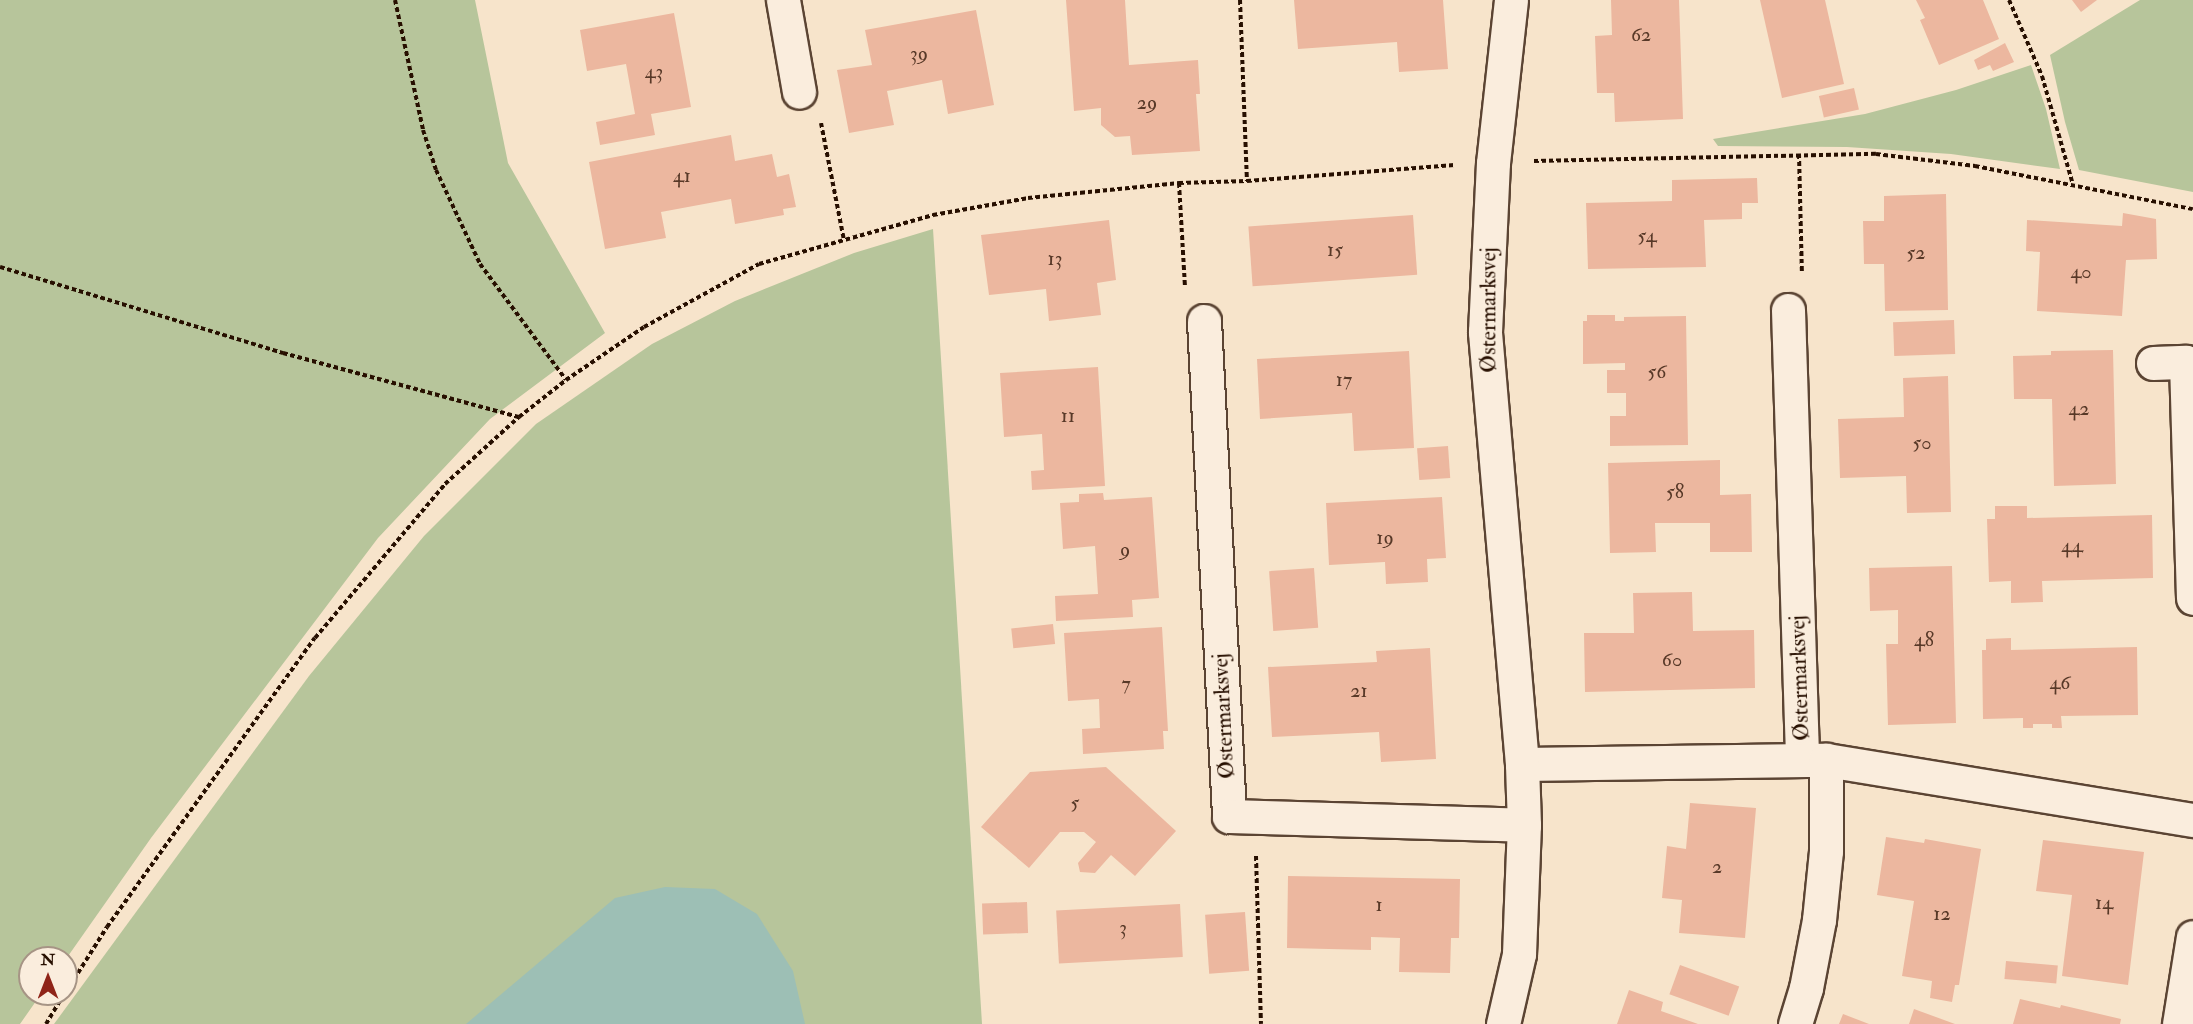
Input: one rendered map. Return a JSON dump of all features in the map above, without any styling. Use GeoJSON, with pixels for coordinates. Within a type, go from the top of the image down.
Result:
{"type":"FeatureCollection","features":[{"type":"Feature","properties":{"kind":"street"},"geometry":{"type":"LineString","coordinates":[[783,0],[799,92]]}},
{"type":"Feature","properties":{"kind":"street","name":"Østermarksvej"},"geometry":{"type":"LineString","coordinates":[[1503,1024],[1519,954],[1524,825],[1522,764],[1485,332],[1493,163],[1511,0]]}},
{"type":"Feature","properties":{"kind":"street","name":"Østermarksvej"},"geometry":{"type":"LineString","coordinates":[[1788,310],[1814,759],[1826,851],[1819,920],[1806,988],[1796,1024]]}},
{"type":"Feature","properties":{"kind":"street","name":"Østermarksvej"},"geometry":{"type":"LineString","coordinates":[[1204,321],[1228,816],[1524,825]]}},
{"type":"Feature","properties":{"kind":"street"},"geometry":{"type":"LineString","coordinates":[[2153,363],[2186,362],[2193,598]]}},
{"type":"Feature","properties":{"kind":"street","name":"Østermarksvej"},"geometry":{"type":"LineString","coordinates":[[1522,764],[1814,759],[1879,766],[2193,820]]}},
{"type":"Feature","properties":{"kind":"street"},"geometry":{"type":"LineString","coordinates":[[2179,1024],[2193,937]]}},
{"type":"Feature","properties":{"kind":"path"},"geometry":{"type":"LineString","coordinates":[[395,0],[423,130],[436,170],[480,264],[566,380]]}},
{"type":"Feature","properties":{"kind":"path"},"geometry":{"type":"LineString","coordinates":[[1240,0],[1247,181]]}},
{"type":"Feature","properties":{"kind":"path"},"geometry":{"type":"LineString","coordinates":[[2009,0],[2042,76],[2073,185]]}},
{"type":"Feature","properties":{"kind":"path"},"geometry":{"type":"LineString","coordinates":[[799,92],[816,94],[844,240]]}},
{"type":"Feature","properties":{"kind":"path"},"geometry":{"type":"LineString","coordinates":[[1788,310],[1803,312],[1800,154]]}},
{"type":"Feature","properties":{"kind":"path"},"geometry":{"type":"LineString","coordinates":[[78,973],[107,927],[315,638],[445,484],[519,417],[566,380],[644,327],[759,264],[933,215],[1028,198],[1179,183],[1247,181],[1493,163],[1876,154],[1976,166],[2193,208]]}},
{"type":"Feature","properties":{"kind":"path"},"geometry":{"type":"LineString","coordinates":[[1179,183],[1187,321],[1204,321]]}},
{"type":"Feature","properties":{"kind":"path"},"geometry":{"type":"LineString","coordinates":[[0,267],[283,353],[519,417]]}},
{"type":"Feature","properties":{"kind":"path"},"geometry":{"type":"LineString","coordinates":[[1255,817],[1261,1024]]}},
{"type":"Feature","properties":{"kind":"path"},"geometry":{"type":"LineString","coordinates":[[46,1024],[57,1006]]}},
{"type":"Feature","properties":{"kind":"green space"},"geometry":{"type":"Polygon","coordinates":[[[0,0],[475,0],[508,163],[605,333],[490,419],[378,538],[151,838],[75,946],[18,946],[18,1006],[33,1006],[20,1024],[0,1024],[0,0]]]}},
{"type":"Feature","properties":{"kind":"green space"},"geometry":{"type":"Polygon","coordinates":[[[2140,0],[2193,0],[2193,192],[2079,170],[2065,122],[2050,55],[2140,0]]]}},
{"type":"Feature","properties":{"kind":"green space"},"geometry":{"type":"Polygon","coordinates":[[[2031,65],[2046,109],[2060,169],[1951,154],[1847,147],[1718,146],[1713,139],[1865,114],[1956,90],[2031,65]]]}},
{"type":"Feature","properties":{"kind":"green space"},"geometry":{"type":"Polygon","coordinates":[[[933,229],[982,1024],[54,1024],[67,1006],[78,1006],[78,991],[309,676],[424,536],[536,424],[652,344],[735,301],[854,253],[933,229]]]}},
{"type":"Feature","properties":{"kind":"water"},"geometry":{"type":"Polygon","coordinates":[[[665,887],[715,889],[757,914],[793,971],[805,1024],[466,1024],[615,898],[665,887]]]}},
{"type":"Feature","properties":{"kind":"building"},"geometry":{"type":"Polygon","coordinates":[[[1066,0],[1125,0],[1129,65],[1198,60],[1200,94],[1196,94],[1200,151],[1132,155],[1130,136],[1115,137],[1101,125],[1101,108],[1074,111],[1066,0]]]}},
{"type":"Feature","properties":{"kind":"building"},"geometry":{"type":"Polygon","coordinates":[[[1294,0],[1443,0],[1448,69],[1399,72],[1397,42],[1298,49],[1294,0]]]}},
{"type":"Feature","properties":{"kind":"building"},"geometry":{"type":"Polygon","coordinates":[[[1611,0],[1679,0],[1683,119],[1615,122],[1614,93],[1597,93],[1595,36],[1612,35],[1611,0]]]}},
{"type":"Feature","properties":{"kind":"building"},"geometry":{"type":"Polygon","coordinates":[[[1760,0],[1825,0],[1844,84],[1782,98],[1760,0]]]}},
{"type":"Feature","properties":{"kind":"building"},"geometry":{"type":"Polygon","coordinates":[[[1916,0],[1983,0],[1999,39],[1939,65],[1920,20],[1925,18],[1916,0]]]}},
{"type":"Feature","properties":{"kind":"building"},"geometry":{"type":"Polygon","coordinates":[[[2072,0],[2097,0],[2081,12],[2072,0]]]}},
{"type":"Feature","properties":{"kind":"building"},"geometry":{"type":"Polygon","coordinates":[[[976,10],[994,105],[948,114],[942,80],[887,91],[894,125],[849,133],[837,70],[872,65],[865,30],[976,10]]]}},
{"type":"Feature","properties":{"kind":"building"},"geometry":{"type":"Polygon","coordinates":[[[674,13],[691,107],[651,114],[655,135],[600,145],[596,122],[635,114],[626,64],[587,71],[580,30],[674,13]]]}},
{"type":"Feature","properties":{"kind":"building"},"geometry":{"type":"Polygon","coordinates":[[[2005,43],[2014,62],[1993,71],[1990,65],[1978,70],[1974,60],[2005,43]]]}},
{"type":"Feature","properties":{"kind":"building"},"geometry":{"type":"Polygon","coordinates":[[[1854,88],[1859,109],[1824,118],[1819,96],[1854,88]]]}},
{"type":"Feature","properties":{"kind":"building"},"geometry":{"type":"Polygon","coordinates":[[[731,135],[735,161],[772,154],[777,177],[789,174],[796,207],[783,209],[784,215],[735,224],[731,199],[661,212],[666,238],[605,249],[589,162],[731,135]]]}},
{"type":"Feature","properties":{"kind":"building"},"geometry":{"type":"Polygon","coordinates":[[[1757,178],[1758,203],[1742,203],[1742,219],[1704,220],[1706,267],[1588,269],[1586,203],[1672,201],[1672,180],[1757,178]]]}},
{"type":"Feature","properties":{"kind":"building"},"geometry":{"type":"Polygon","coordinates":[[[1946,194],[1948,310],[1885,311],[1884,264],[1864,264],[1863,221],[1884,221],[1884,196],[1946,194]]]}},
{"type":"Feature","properties":{"kind":"building"},"geometry":{"type":"Polygon","coordinates":[[[2123,213],[2156,219],[2157,259],[2126,260],[2122,316],[2037,311],[2040,252],[2026,251],[2027,220],[2122,226],[2123,213]]]}},
{"type":"Feature","properties":{"kind":"building"},"geometry":{"type":"Polygon","coordinates":[[[1413,215],[1417,275],[1253,286],[1248,227],[1413,215]]]}},
{"type":"Feature","properties":{"kind":"building"},"geometry":{"type":"Polygon","coordinates":[[[1109,220],[1116,280],[1097,283],[1101,315],[1049,321],[1046,289],[989,295],[981,235],[1109,220]]]}},
{"type":"Feature","properties":{"kind":"building"},"geometry":{"type":"Polygon","coordinates":[[[1587,315],[1615,315],[1615,321],[1624,321],[1624,317],[1686,316],[1688,445],[1610,446],[1610,416],[1626,416],[1626,393],[1607,393],[1607,370],[1625,370],[1625,363],[1583,364],[1583,321],[1587,321],[1587,315]]]}},
{"type":"Feature","properties":{"kind":"building"},"geometry":{"type":"Polygon","coordinates":[[[1954,320],[1955,354],[1894,356],[1893,322],[1954,320]]]}},
{"type":"Feature","properties":{"kind":"building"},"geometry":{"type":"Polygon","coordinates":[[[2113,350],[2116,484],[2054,486],[2052,399],[2014,399],[2013,356],[2051,355],[2051,351],[2113,350]]]}},
{"type":"Feature","properties":{"kind":"building"},"geometry":{"type":"Polygon","coordinates":[[[1409,351],[1414,448],[1354,451],[1352,413],[1260,419],[1257,359],[1409,351]]]}},
{"type":"Feature","properties":{"kind":"building"},"geometry":{"type":"Polygon","coordinates":[[[1098,367],[1105,486],[1032,490],[1031,471],[1044,470],[1042,434],[1004,437],[1000,373],[1098,367]]]}},
{"type":"Feature","properties":{"kind":"building"},"geometry":{"type":"Polygon","coordinates":[[[1948,376],[1951,512],[1907,513],[1906,476],[1840,478],[1838,419],[1904,417],[1903,378],[1948,376]]]}},
{"type":"Feature","properties":{"kind":"building"},"geometry":{"type":"Polygon","coordinates":[[[1448,446],[1450,478],[1419,480],[1417,448],[1448,446]]]}},
{"type":"Feature","properties":{"kind":"building"},"geometry":{"type":"Polygon","coordinates":[[[1720,460],[1720,495],[1751,494],[1752,552],[1710,552],[1710,523],[1655,523],[1656,552],[1610,553],[1608,463],[1720,460]]]}},
{"type":"Feature","properties":{"kind":"building"},"geometry":{"type":"Polygon","coordinates":[[[1103,493],[1104,500],[1152,497],[1159,598],[1132,600],[1133,617],[1056,621],[1055,596],[1098,594],[1095,546],[1063,549],[1060,503],[1079,502],[1079,494],[1103,493]]]}},
{"type":"Feature","properties":{"kind":"building"},"geometry":{"type":"Polygon","coordinates":[[[1442,497],[1446,558],[1427,559],[1428,582],[1386,584],[1385,562],[1329,565],[1326,503],[1442,497]]]}},
{"type":"Feature","properties":{"kind":"building"},"geometry":{"type":"Polygon","coordinates":[[[1995,506],[2027,506],[2027,518],[2152,515],[2153,578],[2042,581],[2043,602],[2011,603],[2011,581],[1989,582],[1987,519],[1995,519],[1995,506]]]}},
{"type":"Feature","properties":{"kind":"building"},"geometry":{"type":"Polygon","coordinates":[[[1952,566],[1956,723],[1888,725],[1886,644],[1898,644],[1898,610],[1870,611],[1869,568],[1952,566]]]}},
{"type":"Feature","properties":{"kind":"building"},"geometry":{"type":"Polygon","coordinates":[[[1314,568],[1318,628],[1273,631],[1269,571],[1314,568]]]}},
{"type":"Feature","properties":{"kind":"building"},"geometry":{"type":"Polygon","coordinates":[[[1692,592],[1693,631],[1754,630],[1755,688],[1585,692],[1584,633],[1634,633],[1633,593],[1692,592]]]}},
{"type":"Feature","properties":{"kind":"building"},"geometry":{"type":"Polygon","coordinates":[[[1053,624],[1055,644],[1013,648],[1011,628],[1053,624]]]}},
{"type":"Feature","properties":{"kind":"building"},"geometry":{"type":"Polygon","coordinates":[[[1162,627],[1168,731],[1163,731],[1164,749],[1083,754],[1082,729],[1100,728],[1099,699],[1068,701],[1064,633],[1162,627]]]}},
{"type":"Feature","properties":{"kind":"building"},"geometry":{"type":"Polygon","coordinates":[[[2011,638],[2011,650],[2137,647],[2138,715],[2061,716],[2062,728],[2052,728],[2052,724],[2033,724],[2033,728],[2023,728],[2023,718],[1983,719],[1982,650],[1986,650],[1986,639],[2011,638]]]}},
{"type":"Feature","properties":{"kind":"building"},"geometry":{"type":"Polygon","coordinates":[[[1430,648],[1436,759],[1381,762],[1379,732],[1272,737],[1268,667],[1377,662],[1376,651],[1430,648]]]}},
{"type":"Feature","properties":{"kind":"building"},"geometry":{"type":"Polygon","coordinates":[[[1106,767],[1176,831],[1135,876],[1111,855],[1095,873],[1080,872],[1078,863],[1096,842],[1084,832],[1060,832],[1029,868],[981,827],[1030,772],[1106,767]]]}},
{"type":"Feature","properties":{"kind":"building"},"geometry":{"type":"Polygon","coordinates":[[[1690,803],[1756,808],[1745,938],[1679,933],[1682,900],[1662,898],[1667,846],[1686,849],[1690,803]]]}},
{"type":"Feature","properties":{"kind":"building"},"geometry":{"type":"Polygon","coordinates":[[[1886,837],[1924,843],[1925,839],[1981,849],[1959,985],[1955,985],[1952,1002],[1930,998],[1932,981],[1902,976],[1914,901],[1877,895],[1886,837]]]}},
{"type":"Feature","properties":{"kind":"building"},"geometry":{"type":"Polygon","coordinates":[[[2043,840],[2144,852],[2128,985],[2062,976],[2072,895],[2036,891],[2043,840]]]}},
{"type":"Feature","properties":{"kind":"building"},"geometry":{"type":"Polygon","coordinates":[[[1288,876],[1460,879],[1459,938],[1451,938],[1450,973],[1399,972],[1400,938],[1371,937],[1371,950],[1287,948],[1288,876]]]}},
{"type":"Feature","properties":{"kind":"building"},"geometry":{"type":"Polygon","coordinates":[[[1027,902],[1028,933],[983,935],[982,904],[1027,902]]]}},
{"type":"Feature","properties":{"kind":"building"},"geometry":{"type":"Polygon","coordinates":[[[1180,904],[1183,957],[1059,963],[1056,910],[1180,904]]]}},
{"type":"Feature","properties":{"kind":"building"},"geometry":{"type":"Polygon","coordinates":[[[1245,912],[1249,971],[1209,974],[1205,915],[1245,912]]]}},
{"type":"Feature","properties":{"kind":"building"},"geometry":{"type":"Polygon","coordinates":[[[2006,961],[2058,966],[2056,983],[2004,979],[2006,961]]]}},
{"type":"Feature","properties":{"kind":"building"},"geometry":{"type":"Polygon","coordinates":[[[1680,965],[1739,987],[1729,1016],[1669,994],[1680,965]]]}},
{"type":"Feature","properties":{"kind":"building"},"geometry":{"type":"Polygon","coordinates":[[[1629,990],[1663,1002],[1661,1011],[1698,1024],[1617,1024],[1629,990]]]}},
{"type":"Feature","properties":{"kind":"building"},"geometry":{"type":"Polygon","coordinates":[[[2020,999],[2060,1008],[2061,1005],[2121,1019],[2120,1024],[2013,1024],[2020,999]]]}},
{"type":"Feature","properties":{"kind":"building"},"geometry":{"type":"Polygon","coordinates":[[[1914,1009],[1955,1024],[1909,1024],[1914,1009]]]}},
{"type":"Feature","properties":{"kind":"building"},"geometry":{"type":"Polygon","coordinates":[[[1843,1014],[1869,1024],[1839,1024],[1843,1014]]]}}]}
